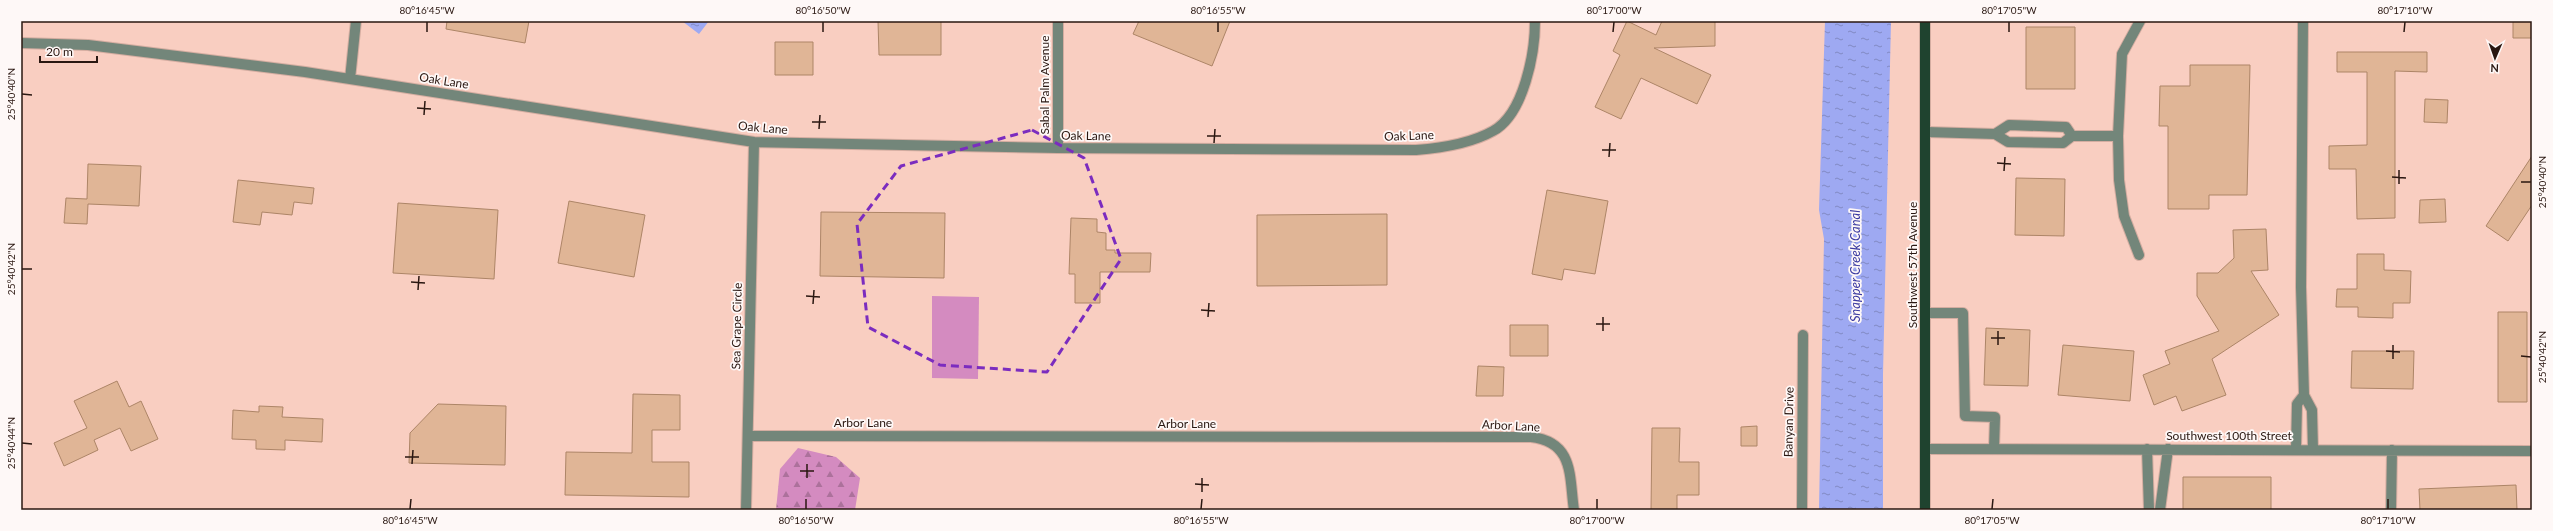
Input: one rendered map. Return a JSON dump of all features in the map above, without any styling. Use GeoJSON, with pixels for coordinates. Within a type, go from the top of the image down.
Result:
{"type":"FeatureCollection","features":[{"type":"Feature","properties":{"kind":"main road","name":"Southwest 57th Avenue"},"geometry":{"type":"LineString","coordinates":[[1925,21],[1925,510]]}},
{"type":"Feature","properties":{"kind":"street"},"geometry":{"type":"LineString","coordinates":[[350,80],[356,21]]}},
{"type":"Feature","properties":{"kind":"street","name":"Sabal Palm Avenue"},"geometry":{"type":"LineString","coordinates":[[1058,21],[1058,148]]}},
{"type":"Feature","properties":{"kind":"street","name":"Oak Lane"},"geometry":{"type":"LineString","coordinates":[[21,43],[115,48],[350,80],[754,142],[1058,148],[1416,150],[1439,148],[1478,138],[1494,131],[1503,122],[1518,99],[1531,65],[1535,21]]}},
{"type":"Feature","properties":{"kind":"street"},"geometry":{"type":"LineString","coordinates":[[2139,255],[2124,216],[2119,180],[2118,136],[2122,54],[2140,21]]}},
{"type":"Feature","properties":{"kind":"street"},"geometry":{"type":"LineString","coordinates":[[2303,21],[2301,287],[2304,395],[2312,410],[2312,450]]}},
{"type":"Feature","properties":{"kind":"street"},"geometry":{"type":"LineString","coordinates":[[1995,134],[2009,125],[2066,126],[2072,136]]}},
{"type":"Feature","properties":{"kind":"street"},"geometry":{"type":"LineString","coordinates":[[1926,132],[1995,134],[2008,142],[2063,143],[2072,136],[2118,136]]}},
{"type":"Feature","properties":{"kind":"street","name":"Sea Grape Circle"},"geometry":{"type":"LineString","coordinates":[[746,510],[754,142]]}},
{"type":"Feature","properties":{"kind":"street"},"geometry":{"type":"LineString","coordinates":[[1926,313],[1963,313],[1965,416],[1995,417],[1994,449]]}},
{"type":"Feature","properties":{"kind":"street","name":"Banyan Drive"},"geometry":{"type":"LineString","coordinates":[[1802,510],[1803,335]]}},
{"type":"Feature","properties":{"kind":"street"},"geometry":{"type":"LineString","coordinates":[[2296,450],[2297,404],[2304,395]]}},
{"type":"Feature","properties":{"kind":"street","name":"Arbor Lane"},"geometry":{"type":"LineString","coordinates":[[748,436],[1531,437],[1548,441],[1556,447],[1567,461],[1572,478],[1574,510]]}},
{"type":"Feature","properties":{"kind":"street","name":"Southwest 100th Street"},"geometry":{"type":"LineString","coordinates":[[1926,449],[2532,451]]}},
{"type":"Feature","properties":{"kind":"street"},"geometry":{"type":"LineString","coordinates":[[2147,449],[2149,510]]}},
{"type":"Feature","properties":{"kind":"street"},"geometry":{"type":"LineString","coordinates":[[2160,510],[2168,449]]}},
{"type":"Feature","properties":{"kind":"street"},"geometry":{"type":"LineString","coordinates":[[2391,510],[2392,450]]}},
{"type":"Feature","properties":{"kind":"highlighted area"},"geometry":{"type":"Polygon","coordinates":[[[1032,130],[1084,158],[1121,259],[1047,372],[940,365],[868,327],[857,224],[901,166],[1032,130]]]}},
{"type":"Feature","properties":{"kind":"green space"},"geometry":{"type":"Polygon","coordinates":[[[932,296],[979,297],[978,379],[932,378],[932,296]]]}},
{"type":"Feature","properties":{"kind":"green space"},"geometry":{"type":"Polygon","coordinates":[[[798,448],[836,457],[860,478],[855,510],[776,510],[780,469],[798,448]]]}},
{"type":"Feature","properties":{"kind":"water"},"geometry":{"type":"Polygon","coordinates":[[[682,21],[709,21],[699,34],[682,21]]]}},
{"type":"Feature","properties":{"kind":"water","name":"Snapper Creek Canal"},"geometry":{"type":"Polygon","coordinates":[[[1825,21],[1891,21],[1883,374],[1883,510],[1819,510],[1824,239],[1819,210],[1825,21]]]}},
{"type":"Feature","properties":{"kind":"building"},"geometry":{"type":"Polygon","coordinates":[[[447,21],[529,21],[525,43],[446,29],[447,21]]]}},
{"type":"Feature","properties":{"kind":"building"},"geometry":{"type":"Polygon","coordinates":[[[878,21],[941,21],[941,55],[879,55],[878,21]]]}},
{"type":"Feature","properties":{"kind":"building"},"geometry":{"type":"Polygon","coordinates":[[[1139,21],[1230,21],[1212,66],[1133,34],[1139,21]]]}},
{"type":"Feature","properties":{"kind":"building"},"geometry":{"type":"Polygon","coordinates":[[[1627,21],[1656,35],[1662,21],[1715,21],[1715,46],[1654,48],[1711,75],[1697,104],[1641,78],[1621,119],[1595,107],[1620,55],[1613,51],[1627,21]]]}},
{"type":"Feature","properties":{"kind":"building"},"geometry":{"type":"Polygon","coordinates":[[[2513,21],[2532,21],[2532,38],[2513,38],[2513,21]]]}},
{"type":"Feature","properties":{"kind":"building"},"geometry":{"type":"Polygon","coordinates":[[[2026,27],[2075,27],[2075,89],[2026,89],[2026,27]]]}},
{"type":"Feature","properties":{"kind":"building"},"geometry":{"type":"Polygon","coordinates":[[[775,42],[813,42],[813,75],[775,75],[775,42]]]}},
{"type":"Feature","properties":{"kind":"building"},"geometry":{"type":"Polygon","coordinates":[[[2337,52],[2427,52],[2427,72],[2395,71],[2395,218],[2357,219],[2356,169],[2329,169],[2329,146],[2367,145],[2367,72],[2337,72],[2337,52]]]}},
{"type":"Feature","properties":{"kind":"building"},"geometry":{"type":"Polygon","coordinates":[[[2190,65],[2250,65],[2247,195],[2209,195],[2209,209],[2168,209],[2168,126],[2159,126],[2160,86],[2190,86],[2190,65]]]}},
{"type":"Feature","properties":{"kind":"building"},"geometry":{"type":"Polygon","coordinates":[[[2425,99],[2448,100],[2447,123],[2424,122],[2425,99]]]}},
{"type":"Feature","properties":{"kind":"building"},"geometry":{"type":"Polygon","coordinates":[[[2532,156],[2532,205],[2508,241],[2486,226],[2532,156]]]}},
{"type":"Feature","properties":{"kind":"building"},"geometry":{"type":"Polygon","coordinates":[[[88,164],[141,166],[139,206],[88,204],[87,224],[64,223],[66,198],[87,199],[88,164]]]}},
{"type":"Feature","properties":{"kind":"building"},"geometry":{"type":"Polygon","coordinates":[[[2016,178],[2065,179],[2064,236],[2015,235],[2016,178]]]}},
{"type":"Feature","properties":{"kind":"building"},"geometry":{"type":"Polygon","coordinates":[[[238,180],[314,188],[312,204],[294,202],[292,215],[262,212],[260,225],[233,222],[238,180]]]}},
{"type":"Feature","properties":{"kind":"building"},"geometry":{"type":"Polygon","coordinates":[[[1547,190],[1608,201],[1595,274],[1564,269],[1562,280],[1532,274],[1547,190]]]}},
{"type":"Feature","properties":{"kind":"building"},"geometry":{"type":"Polygon","coordinates":[[[2445,199],[2446,222],[2419,223],[2420,200],[2445,199]]]}},
{"type":"Feature","properties":{"kind":"building"},"geometry":{"type":"Polygon","coordinates":[[[569,201],[645,215],[634,277],[558,263],[569,201]]]}},
{"type":"Feature","properties":{"kind":"building"},"geometry":{"type":"Polygon","coordinates":[[[398,203],[498,210],[494,279],[393,273],[398,203]]]}},
{"type":"Feature","properties":{"kind":"building"},"geometry":{"type":"Polygon","coordinates":[[[821,212],[945,213],[944,278],[820,276],[821,212]]]}},
{"type":"Feature","properties":{"kind":"building"},"geometry":{"type":"Polygon","coordinates":[[[1387,214],[1387,285],[1257,286],[1257,215],[1387,214]]]}},
{"type":"Feature","properties":{"kind":"building"},"geometry":{"type":"Polygon","coordinates":[[[1071,218],[1097,219],[1097,232],[1106,233],[1106,250],[1115,250],[1115,253],[1151,253],[1150,272],[1100,272],[1100,303],[1075,303],[1075,274],[1069,274],[1071,218]]]}},
{"type":"Feature","properties":{"kind":"building"},"geometry":{"type":"Polygon","coordinates":[[[2266,229],[2268,270],[2251,271],[2279,315],[2212,359],[2226,395],[2182,411],[2176,396],[2154,405],[2143,375],[2170,364],[2165,351],[2219,331],[2197,296],[2197,273],[2218,273],[2234,258],[2233,230],[2266,229]]]}},
{"type":"Feature","properties":{"kind":"building"},"geometry":{"type":"Polygon","coordinates":[[[2357,254],[2384,254],[2384,270],[2411,271],[2410,303],[2393,303],[2393,318],[2358,317],[2358,307],[2336,307],[2337,289],[2357,289],[2357,254]]]}},
{"type":"Feature","properties":{"kind":"building"},"geometry":{"type":"Polygon","coordinates":[[[2498,312],[2527,312],[2527,402],[2498,402],[2498,312]]]}},
{"type":"Feature","properties":{"kind":"building"},"geometry":{"type":"Polygon","coordinates":[[[1510,325],[1548,325],[1548,356],[1510,356],[1510,325]]]}},
{"type":"Feature","properties":{"kind":"building"},"geometry":{"type":"Polygon","coordinates":[[[1986,328],[2030,330],[2028,386],[1984,385],[1986,328]]]}},
{"type":"Feature","properties":{"kind":"building"},"geometry":{"type":"Polygon","coordinates":[[[2063,345],[2134,351],[2130,401],[2058,395],[2063,345]]]}},
{"type":"Feature","properties":{"kind":"building"},"geometry":{"type":"Polygon","coordinates":[[[2352,351],[2414,351],[2413,389],[2351,388],[2352,351]]]}},
{"type":"Feature","properties":{"kind":"building"},"geometry":{"type":"Polygon","coordinates":[[[1478,366],[1504,367],[1503,396],[1476,396],[1478,366]]]}},
{"type":"Feature","properties":{"kind":"building"},"geometry":{"type":"Polygon","coordinates":[[[117,381],[129,407],[141,401],[158,439],[131,451],[120,428],[94,440],[98,450],[64,466],[54,443],[87,428],[74,401],[117,381]]]}},
{"type":"Feature","properties":{"kind":"building"},"geometry":{"type":"Polygon","coordinates":[[[633,394],[680,395],[680,430],[652,430],[652,462],[689,462],[689,497],[565,495],[566,452],[632,453],[633,394]]]}},
{"type":"Feature","properties":{"kind":"building"},"geometry":{"type":"Polygon","coordinates":[[[438,404],[506,406],[505,465],[409,463],[410,433],[438,404]]]}},
{"type":"Feature","properties":{"kind":"building"},"geometry":{"type":"Polygon","coordinates":[[[259,406],[283,407],[282,417],[323,419],[322,442],[285,440],[285,450],[256,449],[256,440],[232,439],[233,410],[259,412],[259,406]]]}},
{"type":"Feature","properties":{"kind":"building"},"geometry":{"type":"Polygon","coordinates":[[[1757,426],[1757,446],[1741,446],[1741,427],[1757,426]]]}},
{"type":"Feature","properties":{"kind":"building"},"geometry":{"type":"Polygon","coordinates":[[[1652,428],[1680,428],[1679,462],[1699,462],[1699,495],[1677,495],[1677,510],[1651,510],[1652,428]]]}},
{"type":"Feature","properties":{"kind":"building"},"geometry":{"type":"Polygon","coordinates":[[[2183,477],[2271,477],[2271,510],[2183,510],[2183,477]]]}},
{"type":"Feature","properties":{"kind":"building"},"geometry":{"type":"Polygon","coordinates":[[[2516,485],[2517,510],[2420,510],[2419,489],[2516,485]]]}}]}
